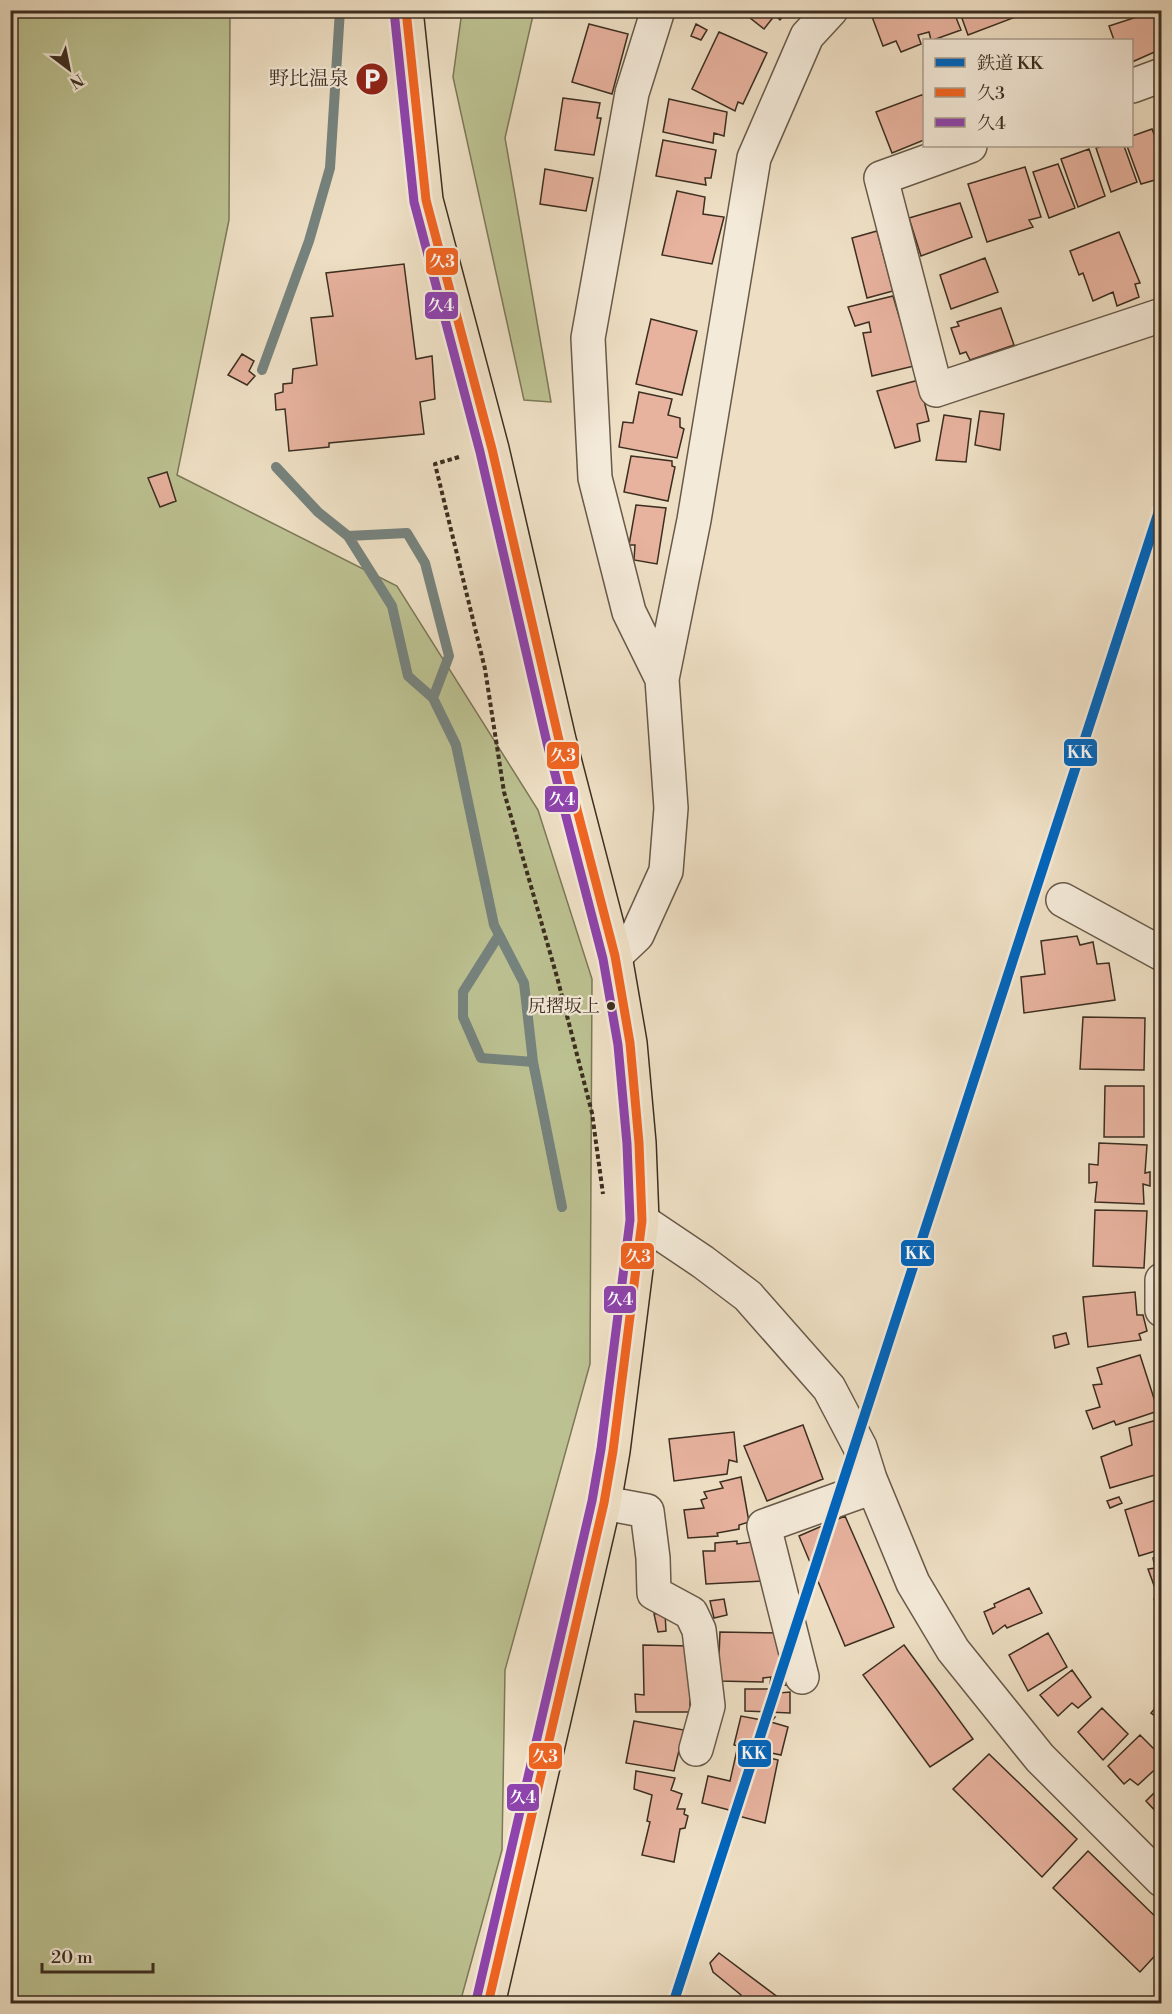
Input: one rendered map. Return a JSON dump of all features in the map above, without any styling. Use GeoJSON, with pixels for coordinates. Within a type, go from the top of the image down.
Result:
{"type":"FeatureCollection","features":[{"type":"Feature","properties":{"kind":"highway"},"geometry":{"type":"LineString","coordinates":[[406,10],[426,200],[492,449],[559,740],[615,956],[630,1043],[639,1143],[642,1221],[613,1451],[604,1503],[488,2004]]}},
{"type":"Feature","properties":{"kind":"street"},"geometry":{"type":"LineString","coordinates":[[658,10],[632,93],[588,338],[595,478],[629,612],[662,679]]}},
{"type":"Feature","properties":{"kind":"street"},"geometry":{"type":"LineString","coordinates":[[615,956],[638,935],[666,871],[671,808],[662,679],[694,520],[754,158],[807,36],[831,10]]}},
{"type":"Feature","properties":{"kind":"street"},"geometry":{"type":"LineString","coordinates":[[1133,85],[1161,75]]}},
{"type":"Feature","properties":{"kind":"street"},"geometry":{"type":"LineString","coordinates":[[967,147],[880,178],[936,390],[1161,315]]}},
{"type":"Feature","properties":{"kind":"street"},"geometry":{"type":"LineString","coordinates":[[1063,900],[1161,954]]}},
{"type":"Feature","properties":{"kind":"street"},"geometry":{"type":"LineString","coordinates":[[642,1221],[748,1296],[829,1388],[860,1447],[873,1487],[913,1583],[953,1650],[1040,1758],[1161,1880]]}},
{"type":"Feature","properties":{"kind":"street"},"geometry":{"type":"LineString","coordinates":[[802,1677],[764,1526],[873,1487]]}},
{"type":"Feature","properties":{"kind":"street"},"geometry":{"type":"LineString","coordinates":[[604,1503],[647,1511],[653,1558],[654,1593],[691,1613],[699,1629],[708,1706],[696,1749]]}},
{"type":"Feature","properties":{"kind":"path"},"geometry":{"type":"LineString","coordinates":[[492,449],[435,464],[484,669],[504,792],[557,977],[592,1113],[605,1214],[642,1221]]}},
{"type":"Feature","properties":{"kind":"green space"},"geometry":{"type":"Polygon","coordinates":[[[11,11],[230,11],[229,220],[177,475],[397,586],[538,810],[592,979],[590,1364],[505,1670],[502,1850],[460,2003],[11,2004],[11,11]]]}},
{"type":"Feature","properties":{"kind":"green space"},"geometry":{"type":"Polygon","coordinates":[[[462,11],[534,11],[505,138],[551,402],[524,400],[453,77],[462,11]]]}},
{"type":"Feature","properties":{"kind":"building"},"geometry":{"type":"Polygon","coordinates":[[[740,10],[788,10],[780,20],[775,15],[764,29],[740,10]]]}},
{"type":"Feature","properties":{"kind":"building"},"geometry":{"type":"Polygon","coordinates":[[[881,10],[953,10],[961,30],[936,39],[931,39],[929,32],[918,35],[921,44],[901,52],[896,41],[883,46],[871,14],[881,10]]]}},
{"type":"Feature","properties":{"kind":"building"},"geometry":{"type":"Polygon","coordinates":[[[959,10],[1031,10],[1031,11],[968,35],[959,10]]]}},
{"type":"Feature","properties":{"kind":"building"},"geometry":{"type":"Polygon","coordinates":[[[1142,10],[1162,10],[1162,59],[1159,60],[1159,50],[1133,62],[1133,39],[1114,39],[1109,26],[1143,15],[1142,10]]]}},
{"type":"Feature","properties":{"kind":"building"},"geometry":{"type":"Polygon","coordinates":[[[589,24],[628,34],[612,94],[572,82],[589,24]]]}},
{"type":"Feature","properties":{"kind":"building"},"geometry":{"type":"Polygon","coordinates":[[[696,24],[707,30],[701,40],[691,36],[696,24]]]}},
{"type":"Feature","properties":{"kind":"building"},"geometry":{"type":"Polygon","coordinates":[[[719,32],[767,53],[743,104],[738,102],[735,111],[692,89],[719,32]]]}},
{"type":"Feature","properties":{"kind":"building"},"geometry":{"type":"Polygon","coordinates":[[[923,94],[923,140],[892,153],[876,112],[923,94]]]}},
{"type":"Feature","properties":{"kind":"building"},"geometry":{"type":"Polygon","coordinates":[[[563,98],[600,103],[597,118],[601,118],[594,155],[555,150],[563,98]]]}},
{"type":"Feature","properties":{"kind":"building"},"geometry":{"type":"Polygon","coordinates":[[[669,99],[727,112],[724,136],[714,133],[713,143],[663,132],[669,99]]]}},
{"type":"Feature","properties":{"kind":"building"},"geometry":{"type":"Polygon","coordinates":[[[1152,129],[1162,154],[1162,178],[1141,184],[1127,147],[1133,147],[1133,136],[1152,129]]]}},
{"type":"Feature","properties":{"kind":"building"},"geometry":{"type":"Polygon","coordinates":[[[663,140],[716,150],[711,178],[705,178],[706,185],[656,176],[663,140]]]}},
{"type":"Feature","properties":{"kind":"building"},"geometry":{"type":"Polygon","coordinates":[[[1124,147],[1137,182],[1111,192],[1096,148],[1124,147]]]}},
{"type":"Feature","properties":{"kind":"building"},"geometry":{"type":"Polygon","coordinates":[[[1089,149],[1105,196],[1078,207],[1061,159],[1089,149]]]}},
{"type":"Feature","properties":{"kind":"building"},"geometry":{"type":"Polygon","coordinates":[[[1058,164],[1075,208],[1049,218],[1033,172],[1058,164]]]}},
{"type":"Feature","properties":{"kind":"building"},"geometry":{"type":"Polygon","coordinates":[[[1025,167],[1041,217],[1029,220],[1033,227],[987,242],[968,184],[1025,167]]]}},
{"type":"Feature","properties":{"kind":"building"},"geometry":{"type":"Polygon","coordinates":[[[545,169],[593,178],[586,211],[540,204],[545,169]]]}},
{"type":"Feature","properties":{"kind":"building"},"geometry":{"type":"Polygon","coordinates":[[[677,191],[705,197],[703,214],[724,217],[712,264],[662,255],[677,191]]]}},
{"type":"Feature","properties":{"kind":"building"},"geometry":{"type":"Polygon","coordinates":[[[960,203],[972,237],[921,256],[909,218],[960,203]]]}},
{"type":"Feature","properties":{"kind":"building"},"geometry":{"type":"Polygon","coordinates":[[[877,231],[893,291],[867,298],[852,238],[877,231]]]}},
{"type":"Feature","properties":{"kind":"building"},"geometry":{"type":"Polygon","coordinates":[[[1119,232],[1140,283],[1135,284],[1139,297],[1117,306],[1113,292],[1093,301],[1083,273],[1079,275],[1070,251],[1119,232]]]}},
{"type":"Feature","properties":{"kind":"building"},"geometry":{"type":"Polygon","coordinates":[[[985,258],[998,292],[951,309],[940,275],[985,258]]]}},
{"type":"Feature","properties":{"kind":"building"},"geometry":{"type":"Polygon","coordinates":[[[404,264],[416,359],[432,356],[435,399],[420,402],[424,434],[329,443],[329,447],[289,451],[285,409],[276,410],[275,394],[283,392],[283,384],[292,383],[293,369],[317,365],[311,318],[333,316],[326,273],[404,264]]]}},
{"type":"Feature","properties":{"kind":"building"},"geometry":{"type":"Polygon","coordinates":[[[893,296],[914,366],[872,376],[863,333],[871,332],[869,322],[855,326],[848,307],[893,296]]]}},
{"type":"Feature","properties":{"kind":"building"},"geometry":{"type":"Polygon","coordinates":[[[1001,308],[1014,345],[970,360],[966,352],[960,354],[951,328],[959,326],[957,322],[1001,308]]]}},
{"type":"Feature","properties":{"kind":"building"},"geometry":{"type":"Polygon","coordinates":[[[651,319],[697,331],[682,395],[636,384],[651,319]]]}},
{"type":"Feature","properties":{"kind":"building"},"geometry":{"type":"Polygon","coordinates":[[[242,354],[254,361],[249,371],[255,376],[247,385],[228,375],[242,354]]]}},
{"type":"Feature","properties":{"kind":"building"},"geometry":{"type":"Polygon","coordinates":[[[919,380],[929,421],[917,424],[920,441],[895,448],[877,391],[919,380]]]}},
{"type":"Feature","properties":{"kind":"building"},"geometry":{"type":"Polygon","coordinates":[[[639,392],[672,399],[668,415],[680,418],[680,427],[684,429],[677,458],[619,447],[623,422],[633,423],[639,392]]]}},
{"type":"Feature","properties":{"kind":"building"},"geometry":{"type":"Polygon","coordinates":[[[980,411],[1004,414],[1000,450],[975,445],[980,411]]]}},
{"type":"Feature","properties":{"kind":"building"},"geometry":{"type":"Polygon","coordinates":[[[944,415],[971,419],[966,462],[936,460],[944,415]]]}},
{"type":"Feature","properties":{"kind":"building"},"geometry":{"type":"Polygon","coordinates":[[[631,456],[672,461],[672,466],[675,467],[668,501],[624,492],[631,456]]]}},
{"type":"Feature","properties":{"kind":"building"},"geometry":{"type":"Polygon","coordinates":[[[167,472],[176,501],[160,507],[148,478],[167,472]]]}},
{"type":"Feature","properties":{"kind":"building"},"geometry":{"type":"Polygon","coordinates":[[[636,505],[666,508],[657,564],[634,560],[635,545],[629,545],[636,505]]]}},
{"type":"Feature","properties":{"kind":"building"},"geometry":{"type":"Polygon","coordinates":[[[1077,936],[1080,945],[1093,942],[1097,964],[1109,963],[1115,1000],[1024,1013],[1021,977],[1045,974],[1041,941],[1077,936]]]}},
{"type":"Feature","properties":{"kind":"building"},"geometry":{"type":"Polygon","coordinates":[[[1083,1017],[1145,1018],[1144,1070],[1080,1069],[1083,1017]]]}},
{"type":"Feature","properties":{"kind":"building"},"geometry":{"type":"Polygon","coordinates":[[[1105,1086],[1144,1086],[1144,1137],[1104,1137],[1105,1086]]]}},
{"type":"Feature","properties":{"kind":"building"},"geometry":{"type":"Polygon","coordinates":[[[1099,1143],[1147,1145],[1145,1173],[1150,1172],[1150,1186],[1143,1184],[1144,1204],[1095,1202],[1097,1182],[1089,1183],[1089,1164],[1098,1165],[1099,1143]]]}},
{"type":"Feature","properties":{"kind":"building"},"geometry":{"type":"Polygon","coordinates":[[[1095,1210],[1147,1211],[1144,1268],[1093,1266],[1095,1210]]]}},
{"type":"Feature","properties":{"kind":"building"},"geometry":{"type":"Polygon","coordinates":[[[1135,1292],[1137,1315],[1143,1315],[1147,1331],[1139,1334],[1141,1340],[1088,1347],[1083,1297],[1135,1292]]]}},
{"type":"Feature","properties":{"kind":"building"},"geometry":{"type":"Polygon","coordinates":[[[1066,1333],[1069,1344],[1055,1348],[1053,1336],[1066,1333]]]}},
{"type":"Feature","properties":{"kind":"building"},"geometry":{"type":"Polygon","coordinates":[[[1140,1355],[1158,1411],[1116,1425],[1114,1421],[1093,1429],[1086,1411],[1100,1407],[1093,1385],[1102,1384],[1097,1368],[1140,1355]]]}},
{"type":"Feature","properties":{"kind":"building"},"geometry":{"type":"Polygon","coordinates":[[[1160,1419],[1162,1473],[1110,1488],[1101,1457],[1132,1445],[1129,1428],[1160,1419]]]}},
{"type":"Feature","properties":{"kind":"building"},"geometry":{"type":"Polygon","coordinates":[[[803,1425],[823,1479],[767,1501],[744,1446],[803,1425]]]}},
{"type":"Feature","properties":{"kind":"building"},"geometry":{"type":"Polygon","coordinates":[[[734,1432],[737,1462],[729,1460],[727,1474],[674,1481],[669,1439],[734,1432]]]}},
{"type":"Feature","properties":{"kind":"building"},"geometry":{"type":"Polygon","coordinates":[[[741,1477],[749,1522],[739,1525],[739,1529],[717,1533],[718,1536],[688,1538],[684,1510],[704,1508],[701,1500],[707,1498],[704,1492],[723,1488],[720,1482],[741,1477]]]}},
{"type":"Feature","properties":{"kind":"building"},"geometry":{"type":"Polygon","coordinates":[[[1119,1497],[1122,1503],[1110,1508],[1107,1501],[1119,1497]]]}},
{"type":"Feature","properties":{"kind":"building"},"geometry":{"type":"Polygon","coordinates":[[[1162,1498],[1162,1549],[1139,1556],[1125,1510],[1162,1498]]]}},
{"type":"Feature","properties":{"kind":"building"},"geometry":{"type":"Polygon","coordinates":[[[845,1516],[894,1627],[845,1646],[799,1536],[845,1516]]]}},
{"type":"Feature","properties":{"kind":"building"},"geometry":{"type":"Polygon","coordinates":[[[737,1541],[737,1544],[760,1541],[764,1581],[706,1584],[703,1551],[715,1551],[715,1543],[737,1541]]]}},
{"type":"Feature","properties":{"kind":"building"},"geometry":{"type":"Polygon","coordinates":[[[1162,1555],[1162,1619],[1160,1619],[1154,1599],[1159,1599],[1148,1569],[1155,1568],[1153,1558],[1162,1555]]]}},
{"type":"Feature","properties":{"kind":"building"},"geometry":{"type":"Polygon","coordinates":[[[1029,1588],[1042,1613],[1007,1628],[1005,1625],[993,1634],[984,1612],[995,1607],[994,1604],[1029,1588]]]}},
{"type":"Feature","properties":{"kind":"building"},"geometry":{"type":"Polygon","coordinates":[[[724,1599],[727,1615],[714,1618],[710,1601],[724,1599]]]}},
{"type":"Feature","properties":{"kind":"building"},"geometry":{"type":"Polygon","coordinates":[[[665,1613],[666,1631],[658,1632],[654,1614],[665,1613]]]}},
{"type":"Feature","properties":{"kind":"building"},"geometry":{"type":"Polygon","coordinates":[[[720,1632],[785,1633],[794,1686],[770,1684],[771,1677],[763,1678],[763,1682],[718,1681],[720,1632]]]}},
{"type":"Feature","properties":{"kind":"building"},"geometry":{"type":"Polygon","coordinates":[[[1048,1633],[1067,1667],[1028,1691],[1009,1655],[1048,1633]]]}},
{"type":"Feature","properties":{"kind":"building"},"geometry":{"type":"Polygon","coordinates":[[[643,1645],[690,1646],[690,1712],[636,1712],[635,1694],[644,1695],[643,1645]]]}},
{"type":"Feature","properties":{"kind":"building"},"geometry":{"type":"Polygon","coordinates":[[[904,1645],[973,1739],[930,1767],[863,1675],[904,1645]]]}},
{"type":"Feature","properties":{"kind":"building"},"geometry":{"type":"Polygon","coordinates":[[[1072,1670],[1091,1697],[1078,1708],[1072,1703],[1058,1716],[1040,1695],[1072,1670]]]}},
{"type":"Feature","properties":{"kind":"building"},"geometry":{"type":"Polygon","coordinates":[[[745,1689],[780,1689],[779,1693],[790,1692],[790,1713],[745,1711],[745,1689]]]}},
{"type":"Feature","properties":{"kind":"building"},"geometry":{"type":"Polygon","coordinates":[[[1162,1700],[1162,1721],[1151,1713],[1162,1700]]]}},
{"type":"Feature","properties":{"kind":"building"},"geometry":{"type":"Polygon","coordinates":[[[1102,1708],[1128,1734],[1103,1760],[1078,1732],[1102,1708]]]}},
{"type":"Feature","properties":{"kind":"building"},"geometry":{"type":"Polygon","coordinates":[[[762,1715],[775,1717],[771,1722],[788,1727],[781,1755],[734,1745],[741,1716],[762,1720],[762,1715]]]}},
{"type":"Feature","properties":{"kind":"building"},"geometry":{"type":"Polygon","coordinates":[[[634,1721],[684,1730],[674,1771],[626,1763],[634,1721]]]}},
{"type":"Feature","properties":{"kind":"building"},"geometry":{"type":"Polygon","coordinates":[[[1140,1735],[1162,1757],[1162,1763],[1138,1785],[1130,1779],[1124,1784],[1108,1766],[1140,1735]]]}},
{"type":"Feature","properties":{"kind":"building"},"geometry":{"type":"Polygon","coordinates":[[[737,1750],[778,1760],[765,1823],[702,1803],[708,1776],[730,1781],[737,1750]]]}},
{"type":"Feature","properties":{"kind":"building"},"geometry":{"type":"Polygon","coordinates":[[[989,1754],[1077,1839],[1042,1877],[953,1789],[989,1754]]]}},
{"type":"Feature","properties":{"kind":"building"},"geometry":{"type":"Polygon","coordinates":[[[636,1771],[675,1778],[671,1790],[682,1794],[677,1809],[685,1809],[684,1814],[688,1816],[685,1828],[680,1829],[674,1862],[642,1855],[650,1822],[647,1821],[652,1795],[634,1789],[636,1771]]]}},
{"type":"Feature","properties":{"kind":"building"},"geometry":{"type":"Polygon","coordinates":[[[1162,1785],[1162,1818],[1146,1801],[1162,1785]]]}},
{"type":"Feature","properties":{"kind":"building"},"geometry":{"type":"Polygon","coordinates":[[[1088,1851],[1162,1923],[1162,1948],[1140,1972],[1053,1888],[1088,1851]]]}},
{"type":"Feature","properties":{"kind":"building"},"geometry":{"type":"Polygon","coordinates":[[[719,1953],[787,2004],[739,2004],[741,1995],[713,1972],[710,1963],[719,1953]]]}},
{"type":"Feature","properties":{"kind":"waterway"},"geometry":{"type":"LineString","coordinates":[[262,370],[309,241],[330,168],[340,10]]}},
{"type":"Feature","properties":{"kind":"waterway"},"geometry":{"type":"LineString","coordinates":[[276,467],[318,512],[348,536],[407,533],[425,563],[449,656],[433,698],[456,745],[494,925],[524,983],[533,1062],[562,1207]]}},
{"type":"Feature","properties":{"kind":"waterway"},"geometry":{"type":"LineString","coordinates":[[348,536],[392,606],[408,676],[433,698]]}},
{"type":"Feature","properties":{"kind":"waterway"},"geometry":{"type":"LineString","coordinates":[[499,935],[463,992],[463,1017],[481,1058],[533,1062]]}},
{"type":"Feature","properties":{"kind":"rail line","name":"KK"},"geometry":{"type":"LineString","coordinates":[[673,2004],[1162,502]]}},
{"type":"Feature","properties":{"kind":"transit line","name":"久3"},"geometry":{"type":"LineString","coordinates":[[406,10],[426,200],[492,449],[559,740],[615,956],[630,1043],[639,1143],[642,1221],[613,1451],[604,1503],[488,2004]]}},
{"type":"Feature","properties":{"kind":"transit line","name":"久4"},"geometry":{"type":"LineString","coordinates":[[394,11],[414,202],[480,452],[547,743],[603,959],[618,1045],[627,1144],[630,1220],[601,1449],[592,1501],[476,2001]]}},
{"type":"Feature","properties":{"kind":"place","name":"野比温泉"},"geometry":{"type":"Point","coordinates":[372,79]}},
{"type":"Feature","properties":{"kind":"place","name":"尻摺坂上"},"geometry":{"type":"Point","coordinates":[611,1006]}}]}
